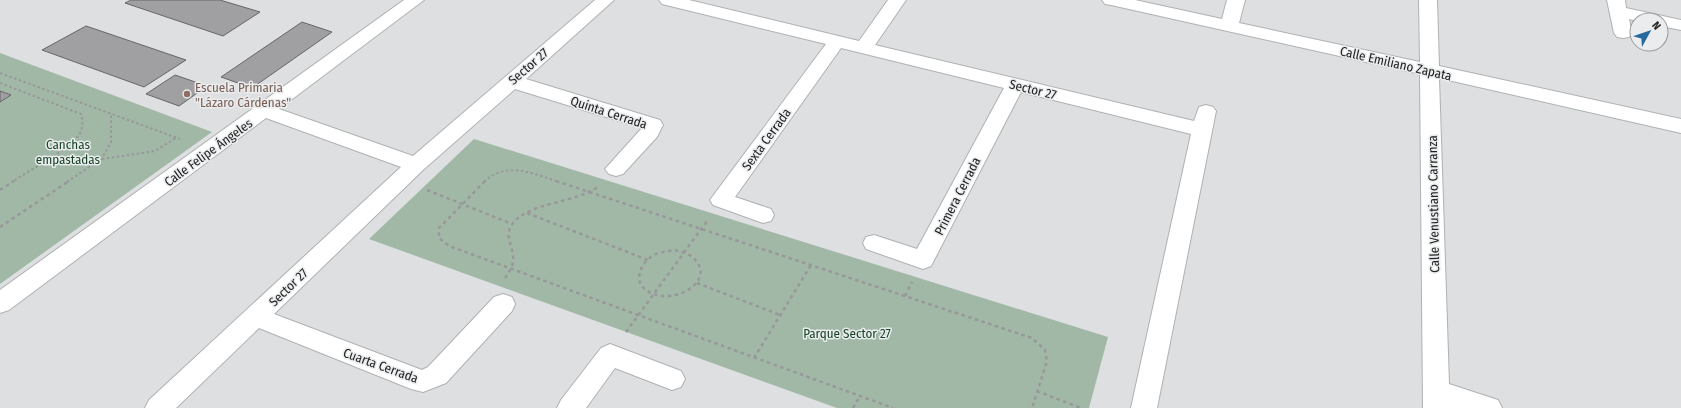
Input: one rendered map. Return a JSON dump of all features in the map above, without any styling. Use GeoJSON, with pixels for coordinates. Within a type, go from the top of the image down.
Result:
{"type":"FeatureCollection","features":[{"type":"Feature","properties":{"kind":"street","name":"Calle Felipe Ángeles"},"geometry":{"type":"LineString","coordinates":[[0,303],[265,112],[415,0]]}},
{"type":"Feature","properties":{"kind":"street","name":"Sector 27"},"geometry":{"type":"LineString","coordinates":[[158,408],[416,165],[511,80],[605,0]]}},
{"type":"Feature","properties":{"kind":"street","name":"Sector 27"},"geometry":{"type":"LineString","coordinates":[[668,0],[1015,85],[1204,121],[1144,408]]}},
{"type":"Feature","properties":{"kind":"street"},"geometry":{"type":"LineString","coordinates":[[863,48],[897,0]]}},
{"type":"Feature","properties":{"kind":"street","name":"Calle Emiliano Zapata"},"geometry":{"type":"LineString","coordinates":[[1111,0],[1681,126]]}},
{"type":"Feature","properties":{"kind":"street"},"geometry":{"type":"LineString","coordinates":[[1229,26],[1236,0]]}},
{"type":"Feature","properties":{"kind":"street","name":"Calle Venustiano Carranza"},"geometry":{"type":"LineString","coordinates":[[1428,0],[1436,400]]}},
{"type":"Feature","properties":{"kind":"street"},"geometry":{"type":"LineString","coordinates":[[1623,33],[1618,6],[1636,12]]}},
{"type":"Feature","properties":{"kind":"street"},"geometry":{"type":"LineString","coordinates":[[1669,22],[1681,25]]}},
{"type":"Feature","properties":{"kind":"street","name":"Sexta Cerrada"},"geometry":{"type":"LineString","coordinates":[[721,200],[837,41]]}},
{"type":"Feature","properties":{"kind":"street","name":"Quinta Cerrada"},"geometry":{"type":"LineString","coordinates":[[511,80],[648,122],[653,125],[650,132],[616,169]]}},
{"type":"Feature","properties":{"kind":"street","name":"Primera Cerrada"},"geometry":{"type":"LineString","coordinates":[[874,243],[924,260],[1015,85]]}},
{"type":"Feature","properties":{"kind":"street"},"geometry":{"type":"LineString","coordinates":[[265,112],[416,165]]}},
{"type":"Feature","properties":{"kind":"street"},"geometry":{"type":"LineString","coordinates":[[721,200],[763,215]]}},
{"type":"Feature","properties":{"kind":"street","name":"Cuarta Cerrada"},"geometry":{"type":"LineString","coordinates":[[256,317],[411,378],[423,381],[437,375],[503,304]]}},
{"type":"Feature","properties":{"kind":"street"},"geometry":{"type":"LineString","coordinates":[[570,408],[610,355],[672,378]]}},
{"type":"Feature","properties":{"kind":"street"},"geometry":{"type":"LineString","coordinates":[[1436,400],[1489,408]]}},
{"type":"Feature","properties":{"kind":"path"},"geometry":{"type":"LineString","coordinates":[[0,73],[210,151]]}},
{"type":"Feature","properties":{"kind":"path"},"geometry":{"type":"LineString","coordinates":[[0,83],[81,114],[83,121],[80,134],[68,145],[0,190]]}},
{"type":"Feature","properties":{"kind":"path"},"geometry":{"type":"LineString","coordinates":[[0,227],[101,159],[111,143],[111,114]]}},
{"type":"Feature","properties":{"kind":"path"},"geometry":{"type":"LineString","coordinates":[[101,159],[155,151],[176,138]]}},
{"type":"Feature","properties":{"kind":"path"},"geometry":{"type":"LineString","coordinates":[[503,304],[500,284],[512,270],[514,255],[508,239],[512,224],[527,213],[546,204],[592,193],[616,169]]}},
{"type":"Feature","properties":{"kind":"path"},"geometry":{"type":"LineString","coordinates":[[893,408],[449,246],[439,238],[439,228],[490,176],[510,170],[523,170],[1032,338],[1045,350],[1047,361],[1032,408]]}},
{"type":"Feature","properties":{"kind":"path"},"geometry":{"type":"LineString","coordinates":[[400,180],[512,224]]}},
{"type":"Feature","properties":{"kind":"path"},"geometry":{"type":"LineString","coordinates":[[610,355],[721,200]]}},
{"type":"Feature","properties":{"kind":"path"},"geometry":{"type":"LineString","coordinates":[[527,213],[648,260]]}},
{"type":"Feature","properties":{"kind":"path"},"geometry":{"type":"LineString","coordinates":[[665,251],[684,252],[698,261],[701,268],[697,283],[681,295],[670,297],[653,295],[642,288],[639,281],[639,274],[648,260],[656,254],[665,251]]}},
{"type":"Feature","properties":{"kind":"path"},"geometry":{"type":"LineString","coordinates":[[754,358],[811,265]]}},
{"type":"Feature","properties":{"kind":"path"},"geometry":{"type":"LineString","coordinates":[[697,283],[780,315]]}},
{"type":"Feature","properties":{"kind":"path"},"geometry":{"type":"LineString","coordinates":[[1037,391],[1081,408]]}},
{"type":"Feature","properties":{"kind":"path"},"geometry":{"type":"LineString","coordinates":[[854,408],[860,396]]}},
{"type":"Feature","properties":{"kind":"green space","name":"Canchas empastadas"},"geometry":{"type":"Polygon","coordinates":[[[0,53],[212,132],[0,284],[0,53]]]}},
{"type":"Feature","properties":{"kind":"green space","name":"Parque Sector 27"},"geometry":{"type":"Polygon","coordinates":[[[474,139],[1108,337],[1089,408],[837,408],[369,239],[474,139]]]}},
{"type":"Feature","properties":{"kind":"building"},"geometry":{"type":"Polygon","coordinates":[[[131,0],[220,0],[260,12],[223,36],[125,3],[131,0]]]}},
{"type":"Feature","properties":{"kind":"building"},"geometry":{"type":"Polygon","coordinates":[[[302,22],[332,32],[252,88],[221,77],[302,22]]]}},
{"type":"Feature","properties":{"kind":"building"},"geometry":{"type":"Polygon","coordinates":[[[86,26],[186,60],[144,87],[42,50],[86,26]]]}},
{"type":"Feature","properties":{"kind":"building"},"geometry":{"type":"Polygon","coordinates":[[[175,75],[207,86],[179,106],[146,94],[175,75]]]}},
{"type":"Feature","properties":{"kind":"building"},"geometry":{"type":"Polygon","coordinates":[[[0,91],[11,95],[0,102],[0,91]]]}},
{"type":"Feature","properties":{"kind":"place","name":"Escuela Primaria \"Lázaro Cárdenas\""},"geometry":{"type":"Point","coordinates":[187,94]}}]}
